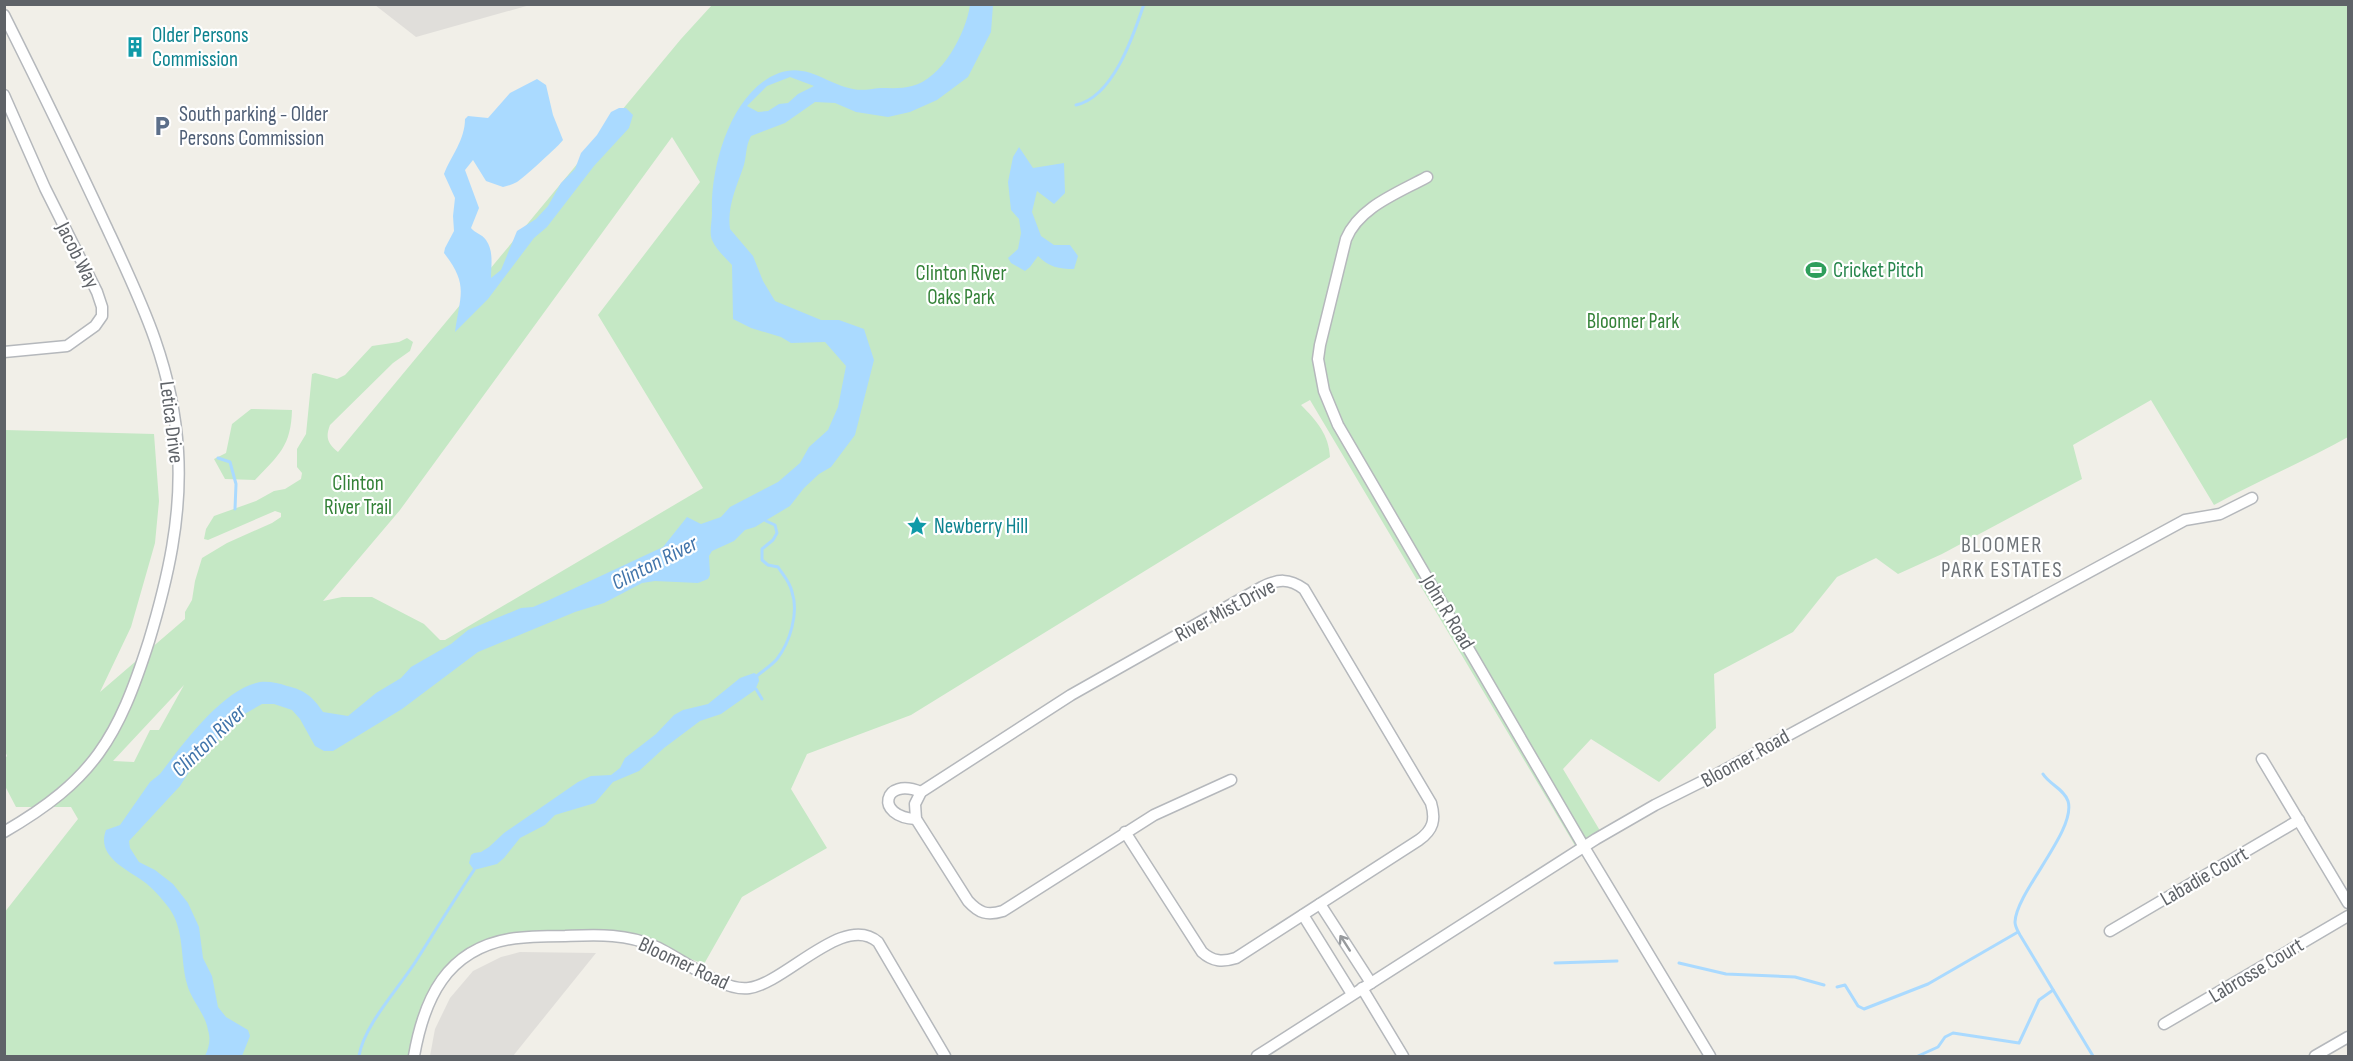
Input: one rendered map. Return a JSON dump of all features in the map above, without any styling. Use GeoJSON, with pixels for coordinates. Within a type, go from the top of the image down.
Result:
{"type":"FeatureCollection","features":[{"type":"Feature","properties":{"kind":"street","name":"Letica Drive"},"geometry":{"type":"LineString","coordinates":[[4,15],[76,160],[154,332],[173,406],[178,450],[177,523],[166,586],[126,704],[113,732],[93,762],[68,789],[4,832]]}},
{"type":"Feature","properties":{"kind":"street","name":"Jacob Way"},"geometry":{"type":"LineString","coordinates":[[4,95],[45,188],[97,292],[102,307],[102,316],[95,326],[67,346],[4,352]]}},
{"type":"Feature","properties":{"kind":"street","name":"John R Road"},"geometry":{"type":"LineString","coordinates":[[1427,177],[1373,207],[1351,226],[1320,345],[1320,376],[1330,409],[1584,847],[1710,1056]]}},
{"type":"Feature","properties":{"kind":"street","name":"Bloomer Road"},"geometry":{"type":"LineString","coordinates":[[1257,1056],[1584,847],[1655,805],[1717,774],[2185,520],[2220,514],[2252,498]]}},
{"type":"Feature","properties":{"kind":"street","name":"River Mist Drive"},"geometry":{"type":"LineString","coordinates":[[921,792],[1095,681],[1262,587],[1280,580],[1289,580],[1304,589],[1431,803],[1433,811],[1433,822],[1428,834],[1236,958],[1222,962],[1202,952],[1125,832]]}},
{"type":"Feature","properties":{"kind":"street"},"geometry":{"type":"LineString","coordinates":[[2262,759],[2349,903]]}},
{"type":"Feature","properties":{"kind":"street"},"geometry":{"type":"LineString","coordinates":[[916,819],[895,814],[888,802],[890,795],[901,787],[909,787],[921,792],[915,804],[916,819],[969,901],[980,912],[987,914],[1003,911],[1125,832],[1170,806],[1231,780]]}},
{"type":"Feature","properties":{"kind":"street","name":"Labadie Court"},"geometry":{"type":"LineString","coordinates":[[2110,931],[2299,820]]}},
{"type":"Feature","properties":{"kind":"street"},"geometry":{"type":"LineString","coordinates":[[1320,904],[1362,988],[1403,1056]]}},
{"type":"Feature","properties":{"kind":"street"},"geometry":{"type":"LineString","coordinates":[[1303,915],[1362,988]]}},
{"type":"Feature","properties":{"kind":"street","name":"Labrosse Court"},"geometry":{"type":"LineString","coordinates":[[2164,1024],[2349,916]]}},
{"type":"Feature","properties":{"kind":"street","name":"Bloomer Road"},"geometry":{"type":"LineString","coordinates":[[414,1056],[422,1018],[440,982],[456,964],[482,947],[510,939],[617,936],[640,940],[657,946],[712,978],[739,988],[747,988],[763,983],[854,933],[867,934],[878,942],[945,1056]]}},
{"type":"Feature","properties":{"kind":"street"},"geometry":{"type":"LineString","coordinates":[[2315,1056],[2349,1037]]}},
{"type":"Feature","properties":{"kind":"shaded area"},"geometry":{"type":"Polygon","coordinates":[[[375,5],[530,5],[416,37],[375,5]]]}},
{"type":"Feature","properties":{"kind":"shaded area"},"geometry":{"type":"Polygon","coordinates":[[[520,952],[596,953],[513,1056],[430,1056],[435,1029],[450,998],[473,971],[501,957],[520,952]]]}},
{"type":"Feature","properties":{"kind":"green space"},"geometry":{"type":"Polygon","coordinates":[[[712,5],[2348,5],[2348,437],[2214,505],[2151,400],[2073,445],[2082,479],[1942,554],[1898,574],[1876,558],[1837,577],[1793,632],[1714,674],[1716,728],[1659,782],[1591,739],[1563,769],[1602,834],[1577,849],[1310,400],[1301,405],[1321,429],[1330,457],[911,715],[807,754],[791,789],[827,848],[742,897],[704,964],[640,940],[617,936],[491,944],[440,982],[414,1056],[5,1056],[4,913],[78,819],[71,807],[16,807],[5,786],[5,758],[7,756],[4,748],[5,430],[154,434],[159,501],[155,543],[131,627],[100,692],[185,619],[185,612],[192,600],[202,558],[281,517],[281,513],[275,511],[208,540],[204,539],[206,529],[214,516],[256,501],[274,491],[285,489],[301,479],[302,473],[297,467],[297,449],[306,434],[312,374],[337,379],[345,375],[372,346],[399,342],[407,338],[413,342],[410,351],[393,363],[330,425],[328,440],[338,452],[681,39],[712,5]],[[672,137],[400,510],[323,601],[342,597],[372,597],[424,624],[440,640],[445,640],[703,488],[598,315],[700,182],[672,137]],[[184,685],[113,761],[134,762],[150,730],[159,730],[184,685]]]}},
{"type":"Feature","properties":{"kind":"green space"},"geometry":{"type":"Polygon","coordinates":[[[251,409],[292,410],[289,433],[277,456],[255,480],[225,479],[214,459],[226,453],[232,424],[251,409]]]}},
{"type":"Feature","properties":{"kind":"water","name":"Clinton River"},"geometry":{"type":"Polygon","coordinates":[[[970,5],[993,5],[991,32],[968,77],[937,100],[910,112],[888,117],[856,112],[835,103],[815,102],[785,123],[751,136],[748,144],[731,205],[730,229],[753,256],[763,281],[775,301],[821,320],[839,320],[864,329],[874,360],[855,435],[831,467],[819,474],[804,488],[790,506],[755,527],[745,530],[734,541],[712,551],[709,556],[710,575],[708,579],[698,583],[655,581],[642,583],[604,603],[575,612],[478,652],[402,709],[333,751],[324,751],[315,746],[300,719],[292,710],[274,704],[262,704],[241,716],[227,728],[207,755],[194,764],[180,786],[129,841],[130,848],[139,862],[155,870],[173,884],[188,903],[199,927],[203,958],[212,976],[218,1007],[226,1017],[248,1030],[250,1036],[242,1056],[205,1056],[209,1034],[204,1018],[187,984],[178,926],[157,894],[114,861],[105,847],[106,830],[120,825],[150,782],[160,774],[204,720],[231,695],[246,687],[260,682],[281,684],[308,695],[323,712],[348,716],[376,693],[401,678],[411,667],[451,644],[468,630],[521,608],[533,607],[663,547],[687,517],[701,524],[721,517],[730,507],[778,482],[800,463],[809,447],[828,430],[838,407],[846,366],[825,342],[791,343],[733,319],[732,265],[716,247],[711,234],[715,174],[727,132],[748,96],[762,82],[779,73],[808,72],[860,90],[904,88],[923,82],[942,65],[951,53],[968,16],[970,5]],[[790,77],[767,86],[747,106],[758,112],[768,111],[779,104],[788,103],[798,94],[814,86],[790,77]]]}},
{"type":"Feature","properties":{"kind":"water"},"geometry":{"type":"Polygon","coordinates":[[[537,79],[546,85],[553,115],[563,140],[520,180],[507,186],[503,187],[486,181],[473,160],[465,170],[479,208],[471,228],[489,244],[492,259],[491,278],[501,270],[517,231],[536,219],[548,206],[561,183],[575,169],[581,153],[597,135],[611,112],[619,108],[626,108],[633,115],[629,128],[594,166],[547,227],[534,238],[488,299],[455,332],[461,291],[460,282],[444,253],[454,231],[455,198],[444,174],[460,141],[465,119],[468,116],[488,118],[510,93],[537,79]]]}},
{"type":"Feature","properties":{"kind":"water"},"geometry":{"type":"Polygon","coordinates":[[[1019,147],[1033,168],[1064,163],[1065,193],[1054,204],[1037,191],[1032,212],[1041,236],[1054,245],[1070,245],[1078,256],[1074,269],[1054,267],[1038,256],[1025,271],[1011,263],[1008,258],[1018,249],[1021,233],[1019,219],[1011,210],[1008,182],[1013,157],[1019,147]]]}},
{"type":"Feature","properties":{"kind":"water"},"geometry":{"type":"Polygon","coordinates":[[[754,673],[758,675],[759,681],[755,690],[721,714],[700,721],[664,748],[639,771],[613,782],[595,803],[555,815],[545,825],[520,838],[497,864],[474,870],[469,863],[471,855],[489,847],[504,833],[578,782],[591,776],[611,775],[620,768],[625,758],[656,734],[674,715],[683,710],[708,704],[740,678],[754,673]]]}},
{"type":"Feature","properties":{"kind":"waterway"},"geometry":{"type":"LineString","coordinates":[[1076,105],[1089,100],[1111,78],[1134,33],[1144,4]]}},
{"type":"Feature","properties":{"kind":"waterway"},"geometry":{"type":"LineString","coordinates":[[218,458],[230,462],[236,484],[235,509]]}},
{"type":"Feature","properties":{"kind":"waterway"},"geometry":{"type":"LineString","coordinates":[[758,675],[782,652],[794,618],[791,588],[778,567],[768,565],[762,560],[762,549],[773,540],[777,533],[775,525],[766,521]]}},
{"type":"Feature","properties":{"kind":"waterway"},"geometry":{"type":"LineString","coordinates":[[756,689],[762,699]]}},
{"type":"Feature","properties":{"kind":"waterway"},"geometry":{"type":"LineString","coordinates":[[2043,774],[2066,797],[2068,813],[2064,828],[2018,909],[2015,924],[2093,1056]]}},
{"type":"Feature","properties":{"kind":"waterway"},"geometry":{"type":"LineString","coordinates":[[359,1056],[362,1044],[375,1019],[416,961],[474,870]]}},
{"type":"Feature","properties":{"kind":"waterway"},"geometry":{"type":"LineString","coordinates":[[1837,987],[1845,985],[1858,1006],[1864,1009],[1928,984],[2018,932]]}},
{"type":"Feature","properties":{"kind":"waterway"},"geometry":{"type":"LineString","coordinates":[[1555,963],[1617,961]]}},
{"type":"Feature","properties":{"kind":"waterway"},"geometry":{"type":"LineString","coordinates":[[1679,963],[1726,974],[1795,977],[1824,985]]}},
{"type":"Feature","properties":{"kind":"waterway"},"geometry":{"type":"LineString","coordinates":[[1918,1056],[1938,1047],[1945,1037],[1953,1033],[2019,1043],[2039,1000],[2053,990]]}},
{"type":"Feature","properties":{"kind":"place","name":"Older Persons Commission"},"geometry":{"type":"Point","coordinates":[135,47]}},
{"type":"Feature","properties":{"kind":"place","name":"South parking - Older Persons Commission"},"geometry":{"type":"Point","coordinates":[162,126]}},
{"type":"Feature","properties":{"kind":"place","name":"Cricket Pitch"},"geometry":{"type":"Point","coordinates":[1816,270]}},
{"type":"Feature","properties":{"kind":"place","name":"Newberry Hill"},"geometry":{"type":"Point","coordinates":[917,526]}},
{"type":"Feature","properties":{"kind":"district","name":"BLOOMER PARK ESTATES"},"geometry":{"type":"Point","coordinates":[2002,556]}},
{"type":"Feature","properties":{"kind":"park label","name":"Clinton River Oaks Park"},"geometry":{"type":"Point","coordinates":[961,285]}},
{"type":"Feature","properties":{"kind":"park label","name":"Bloomer Park"},"geometry":{"type":"Point","coordinates":[1633,321]}},
{"type":"Feature","properties":{"kind":"park label","name":"Clinton River Trail"},"geometry":{"type":"Point","coordinates":[358,495]}}]}
